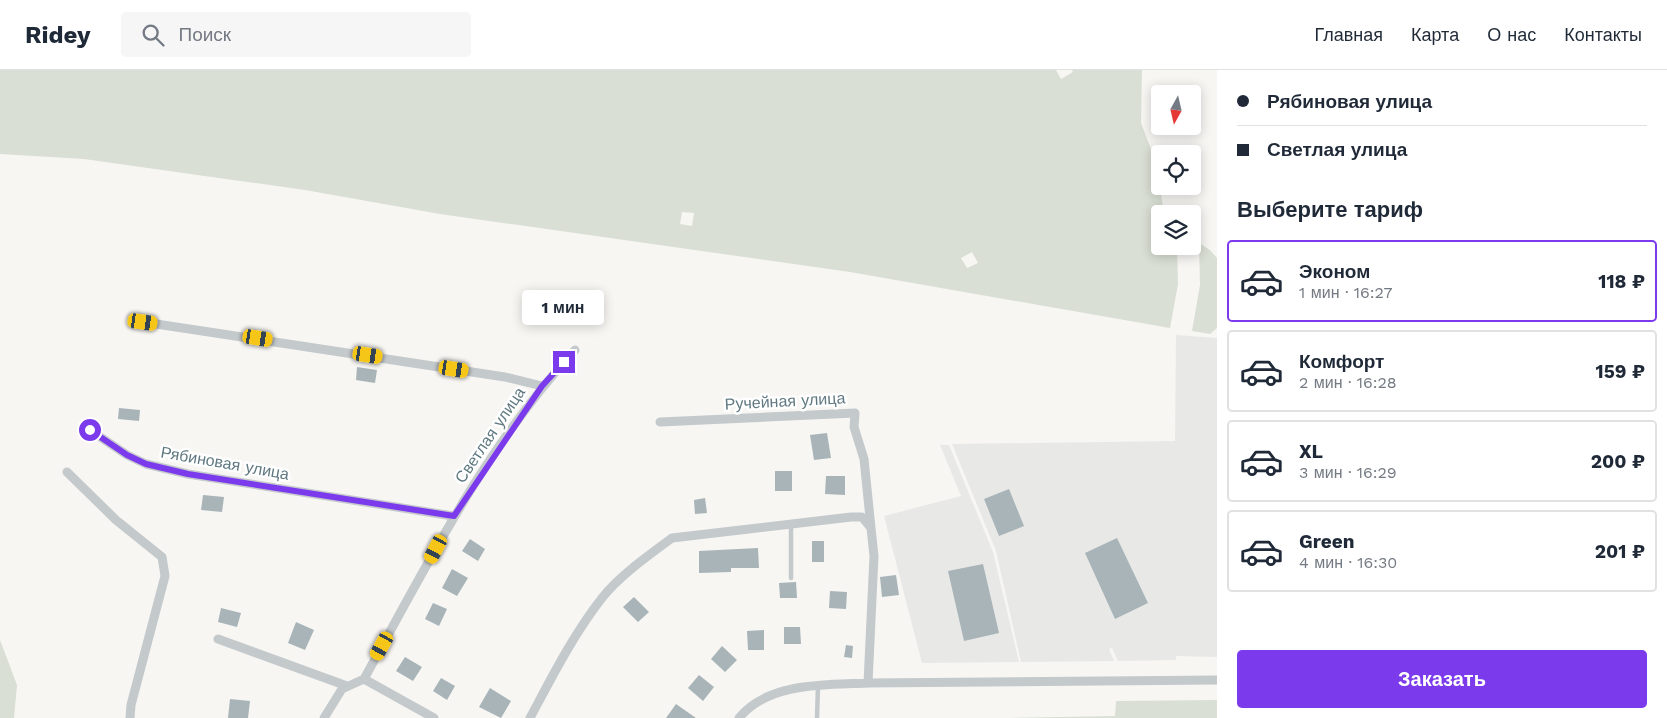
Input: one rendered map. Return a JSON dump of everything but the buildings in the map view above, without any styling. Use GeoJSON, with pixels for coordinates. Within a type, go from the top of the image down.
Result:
{"type":"FeatureCollection","features":[{"type":"Feature","properties":{"kind":"street"},"geometry":{"type":"LineString","coordinates":[[143,322],[496,375],[542,386]]}},
{"type":"Feature","properties":{"kind":"street","name":"Светлая улица"},"geometry":{"type":"LineString","coordinates":[[364,679],[454,516],[542,386],[575,350]]}},
{"type":"Feature","properties":{"kind":"street","name":"Ручейная улица"},"geometry":{"type":"LineString","coordinates":[[660,422],[855,413],[854,427],[864,459],[871,528]]}},
{"type":"Feature","properties":{"kind":"street","name":"Рябиновая улица"},"geometry":{"type":"LineString","coordinates":[[90,430],[127,455],[146,464],[188,474],[454,516]]}},
{"type":"Feature","properties":{"kind":"street"},"geometry":{"type":"LineString","coordinates":[[67,472],[116,520],[162,557],[165,576],[131,705],[130,718]]}},
{"type":"Feature","properties":{"kind":"street"},"geometry":{"type":"LineString","coordinates":[[530,718],[559,664],[602,597],[641,562],[672,538],[791,524],[862,518],[871,528],[874,556],[868,683]]}},
{"type":"Feature","properties":{"kind":"street"},"geometry":{"type":"LineString","coordinates":[[218,639],[347,686]]}},
{"type":"Feature","properties":{"kind":"street"},"geometry":{"type":"LineString","coordinates":[[324,718],[342,688],[364,679],[434,718]]}},
{"type":"Feature","properties":{"kind":"street"},"geometry":{"type":"LineString","coordinates":[[739,718],[746,709],[770,695],[818,686],[868,683],[1217,680]]}},
{"type":"Feature","properties":{"kind":"lane"},"geometry":{"type":"LineString","coordinates":[[791,524],[791,578]]}},
{"type":"Feature","properties":{"kind":"lane"},"geometry":{"type":"LineString","coordinates":[[817,718],[818,686]]}},
{"type":"Feature","properties":{"kind":"shaded area"},"geometry":{"type":"Polygon","coordinates":[[[0,70],[1056,70],[1061,79],[1073,72],[1072,70],[1142,70],[1141,123],[1151,149],[1151,195],[1161,195],[1163,205],[1151,205],[1151,255],[1177,255],[1178,284],[1170,328],[850,272],[440,214],[305,190],[84,159],[0,154],[0,70]],[[682,212],[680,224],[692,226],[694,213],[682,212]],[[972,252],[961,258],[967,268],[978,263],[972,252]]]}},
{"type":"Feature","properties":{"kind":"shaded area"},"geometry":{"type":"Polygon","coordinates":[[[1201,244],[1210,250],[1217,258],[1217,328],[1210,334],[1192,331],[1200,285],[1201,244]]]}},
{"type":"Feature","properties":{"kind":"shaded area"},"geometry":{"type":"Polygon","coordinates":[[[1176,335],[1217,338],[1217,657],[1176,656],[1176,660],[1118,661],[1112,648],[1109,649],[1114,661],[1021,662],[996,551],[952,444],[1175,441],[1176,335]]]}},
{"type":"Feature","properties":{"kind":"shaded area"},"geometry":{"type":"Polygon","coordinates":[[[940,445],[949,445],[993,552],[1019,662],[922,663],[884,516],[961,496],[940,445]]]}},
{"type":"Feature","properties":{"kind":"shaded area"},"geometry":{"type":"Polygon","coordinates":[[[0,640],[17,685],[14,718],[0,718],[0,640]]]}},
{"type":"Feature","properties":{"kind":"shaded area"},"geometry":{"type":"Polygon","coordinates":[[[1217,700],[1217,718],[1009,718],[1115,716],[1116,701],[1217,700]]]}},
{"type":"Feature","properties":{"kind":"route"},"geometry":{"type":"LineString","coordinates":[[90,430],[127,455],[146,464],[188,474],[261,484],[454,516],[542,386],[564,362]]}}]}
